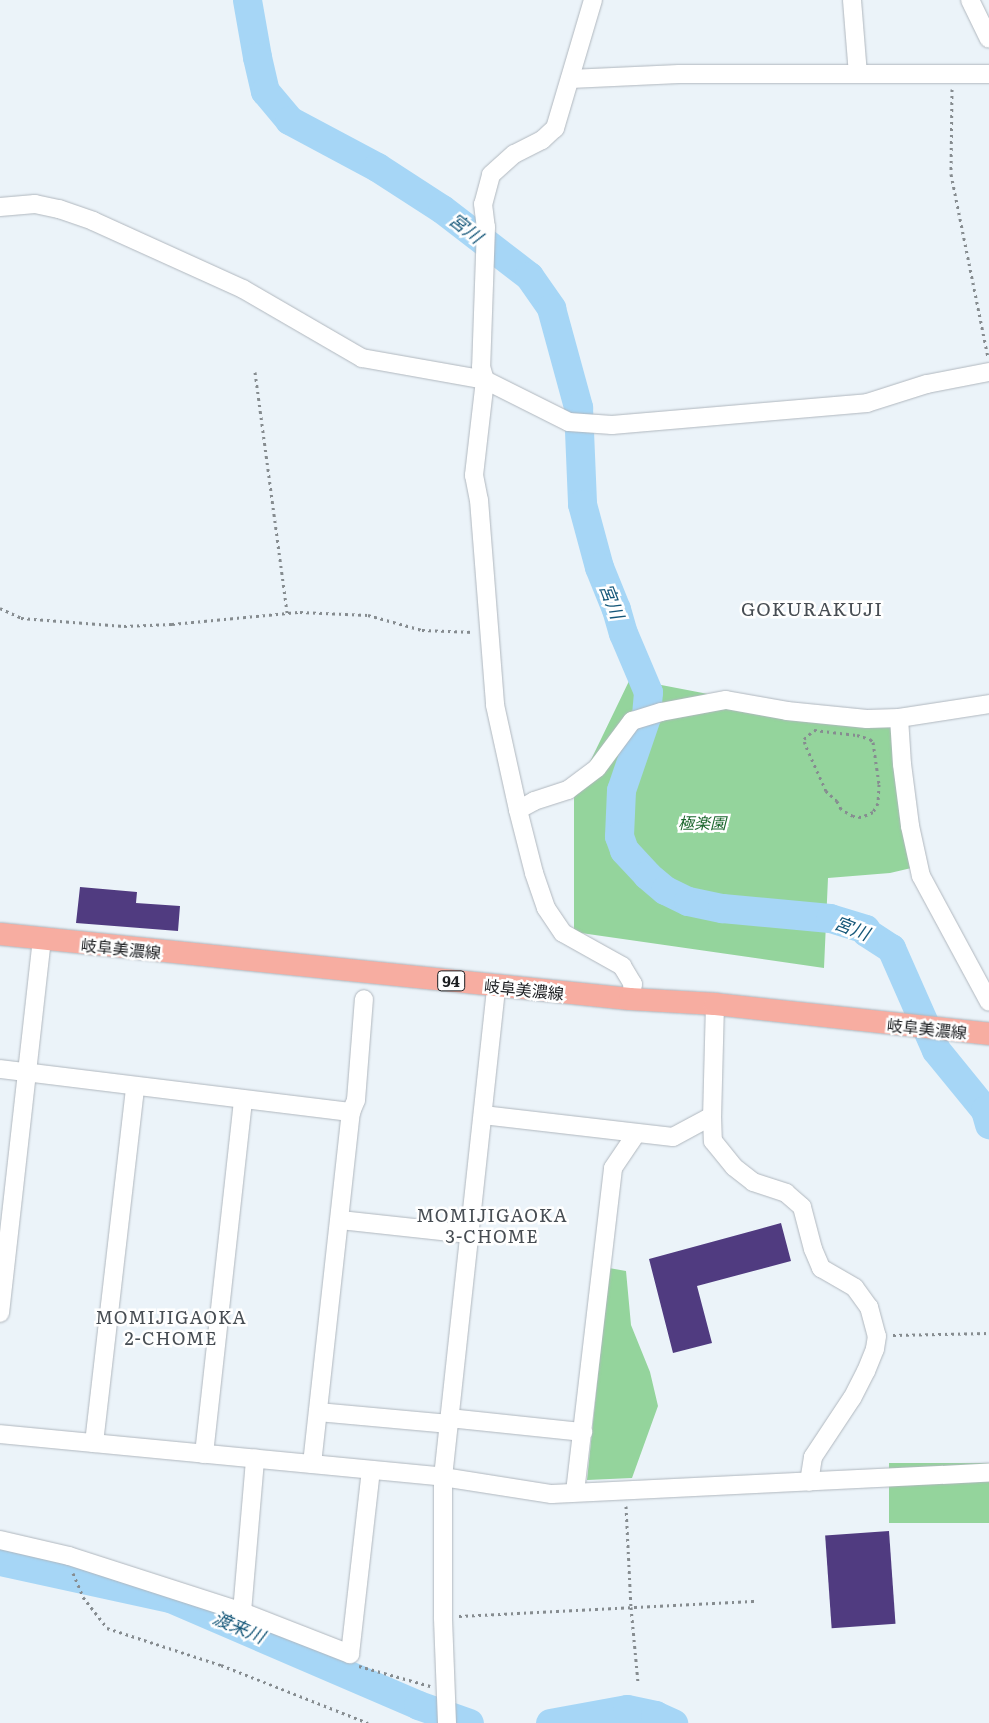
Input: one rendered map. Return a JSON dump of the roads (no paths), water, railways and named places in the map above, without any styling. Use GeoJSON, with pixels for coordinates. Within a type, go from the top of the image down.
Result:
{"type":"FeatureCollection","features":[{"type":"Feature","properties":{"kind":"main road","name":"岐阜美濃線"},"geometry":{"type":"LineString","coordinates":[[0,934],[42,940],[496,986],[630,999],[715,1004],[902,1026],[989,1034]]}},
{"type":"Feature","properties":{"kind":"street"},"geometry":{"type":"LineString","coordinates":[[594,0],[555,128],[542,140],[514,154],[490,175],[483,204],[486,227],[482,367],[485,380],[474,475],[479,500],[496,705],[518,810],[534,873],[546,908],[563,933],[622,966],[633,984],[630,999]]}},
{"type":"Feature","properties":{"kind":"street"},"geometry":{"type":"LineString","coordinates":[[852,0],[858,74]]}},
{"type":"Feature","properties":{"kind":"street"},"geometry":{"type":"LineString","coordinates":[[970,0],[989,39]]}},
{"type":"Feature","properties":{"kind":"street"},"geometry":{"type":"LineString","coordinates":[[570,79],[679,74],[989,74]]}},
{"type":"Feature","properties":{"kind":"street"},"geometry":{"type":"LineString","coordinates":[[0,207],[35,204],[59,209],[93,221],[243,289],[362,358],[485,380],[569,422],[612,425],[867,403],[928,384],[989,372]]}},
{"type":"Feature","properties":{"kind":"street"},"geometry":{"type":"LineString","coordinates":[[518,810],[534,800],[568,790],[596,768],[632,721],[661,712],[726,700],[813,714],[867,719],[898,718],[989,704]]}},
{"type":"Feature","properties":{"kind":"street"},"geometry":{"type":"LineString","coordinates":[[898,718],[909,818],[921,876],[989,1002]]}},
{"type":"Feature","properties":{"kind":"street"},"geometry":{"type":"LineString","coordinates":[[0,1305],[7,1190],[27,1073],[42,940]]}},
{"type":"Feature","properties":{"kind":"street"},"geometry":{"type":"LineString","coordinates":[[447,1723],[443,1617],[443,1477],[496,986]]}},
{"type":"Feature","properties":{"kind":"street"},"geometry":{"type":"LineString","coordinates":[[312,1464],[351,1112],[356,1100],[364,999]]}},
{"type":"Feature","properties":{"kind":"street"},"geometry":{"type":"LineString","coordinates":[[715,1004],[713,1141],[734,1167],[753,1182],[786,1193],[802,1207],[813,1249],[822,1268],[855,1288],[869,1307],[877,1336],[869,1364],[852,1398],[813,1457],[809,1482]]}},
{"type":"Feature","properties":{"kind":"street"},"geometry":{"type":"LineString","coordinates":[[0,1069],[351,1112]]}},
{"type":"Feature","properties":{"kind":"street"},"geometry":{"type":"LineString","coordinates":[[94,1443],[135,1087]]}},
{"type":"Feature","properties":{"kind":"street"},"geometry":{"type":"LineString","coordinates":[[204,1454],[243,1100]]}},
{"type":"Feature","properties":{"kind":"street"},"geometry":{"type":"LineString","coordinates":[[483,1115],[673,1137],[712,1116]]}},
{"type":"Feature","properties":{"kind":"street"},"geometry":{"type":"LineString","coordinates":[[574,1492],[583,1432],[613,1168],[636,1134]]}},
{"type":"Feature","properties":{"kind":"street"},"geometry":{"type":"LineString","coordinates":[[340,1220],[469,1234]]}},
{"type":"Feature","properties":{"kind":"street"},"geometry":{"type":"LineString","coordinates":[[318,1412],[583,1432]]}},
{"type":"Feature","properties":{"kind":"street"},"geometry":{"type":"LineString","coordinates":[[0,1434],[443,1477],[535,1492],[574,1492],[989,1474]]}},
{"type":"Feature","properties":{"kind":"street"},"geometry":{"type":"LineString","coordinates":[[242,1612],[256,1459]]}},
{"type":"Feature","properties":{"kind":"street"},"geometry":{"type":"LineString","coordinates":[[0,1540],[69,1556],[242,1612],[350,1654],[370,1470]]}},
{"type":"Feature","properties":{"kind":"waterway","name":"宮川"},"geometry":{"type":"LineString","coordinates":[[247,0],[265,91],[289,120],[377,167],[442,209],[529,276],[551,308],[578,407],[582,504],[599,567],[616,609],[623,633],[648,692],[646,717],[621,790],[619,836],[624,850],[647,875],[665,890],[688,901],[722,908],[830,918],[865,929],[866,932],[891,948],[936,1050],[985,1110],[989,1124]]}},
{"type":"Feature","properties":{"kind":"waterway","name":"渡来川"},"geometry":{"type":"LineString","coordinates":[[0,1561],[170,1598],[418,1705],[469,1723]]}},
{"type":"Feature","properties":{"kind":"waterway","name":"渡来川"},"geometry":{"type":"LineString","coordinates":[[550,1723],[627,1709],[655,1715],[673,1723]]}},
{"type":"Feature","properties":{"kind":"district","name":"GOKURAKUJI"},"geometry":{"type":"Point","coordinates":[812,609]}},
{"type":"Feature","properties":{"kind":"district","name":"MOMIJIGAOKA 3-CHOME"},"geometry":{"type":"Point","coordinates":[492,1226]}},
{"type":"Feature","properties":{"kind":"district","name":"MOMIJIGAOKA 2-CHOME"},"geometry":{"type":"Point","coordinates":[171,1328]}},
{"type":"Feature","properties":{"kind":"park label","name":"極楽園"},"geometry":{"type":"Point","coordinates":[702,822]}}]}
